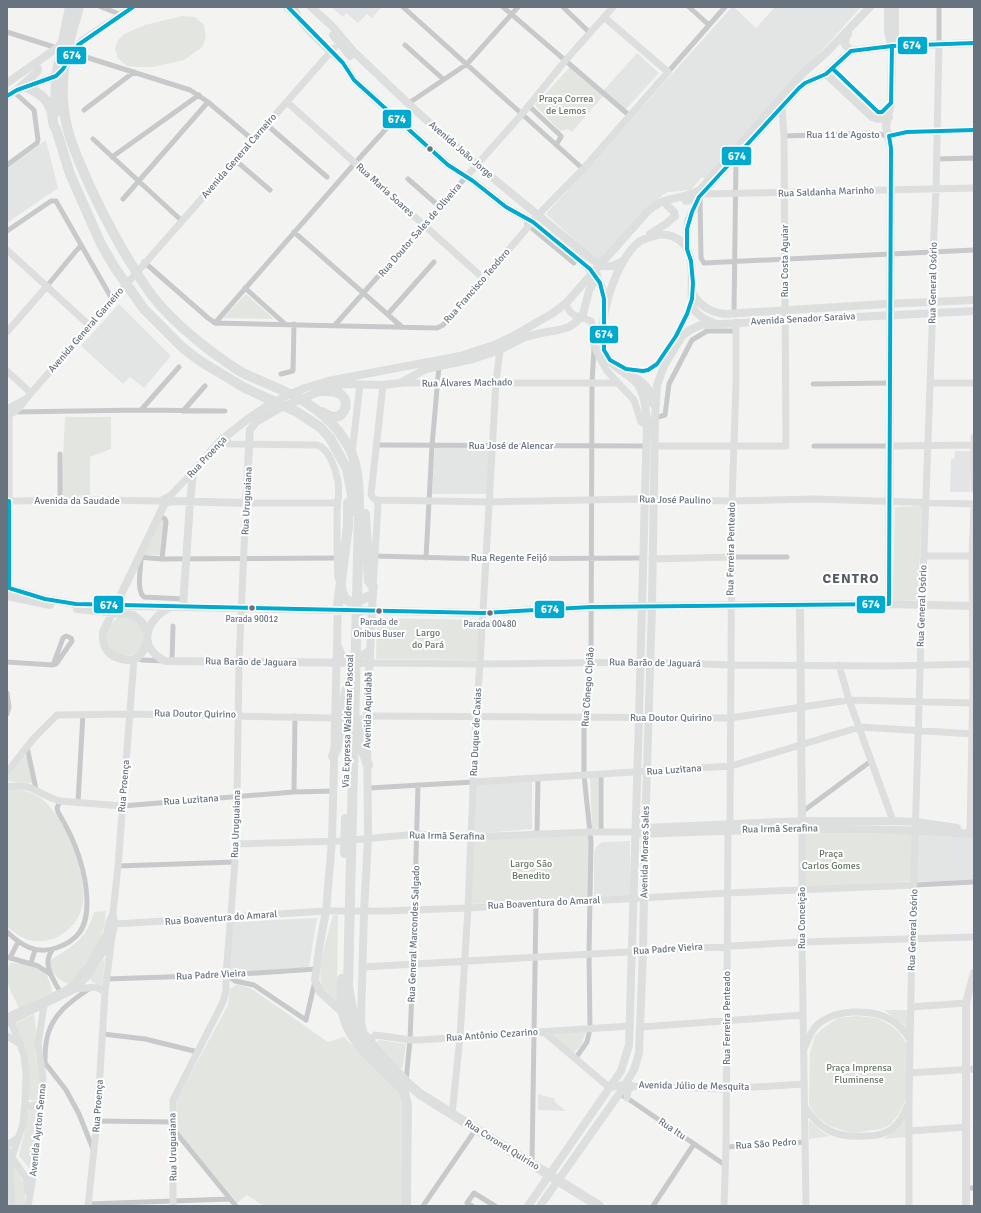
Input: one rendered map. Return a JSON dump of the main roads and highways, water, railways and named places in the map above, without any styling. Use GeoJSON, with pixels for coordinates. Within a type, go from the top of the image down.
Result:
{"type":"FeatureCollection","features":[{"type":"Feature","properties":{"kind":"highway"},"geometry":{"type":"LineString","coordinates":[[60,72],[59,45],[70,7]]}},
{"type":"Feature","properties":{"kind":"highway"},"geometry":{"type":"LineString","coordinates":[[56,129],[54,105],[60,72],[79,7]]}},
{"type":"Feature","properties":{"kind":"highway","name":"Via Expressa Waldemar Pascoal"},"geometry":{"type":"LineString","coordinates":[[60,72],[66,124],[72,148],[103,215],[142,282],[154,298],[191,335],[225,361],[242,372],[296,396],[319,411],[333,424],[344,439],[351,462],[355,591],[342,984],[343,1013],[354,1038],[366,1043],[406,1082]]}},
{"type":"Feature","properties":{"kind":"highway"},"geometry":{"type":"LineString","coordinates":[[19,90],[37,92],[47,101],[50,106],[53,126],[56,129]]}},
{"type":"Feature","properties":{"kind":"highway","name":"Via Expressa Waldemar Pascoal"},"geometry":{"type":"LineString","coordinates":[[56,129],[70,174],[101,244],[115,268],[144,309],[183,348],[200,361],[245,388],[292,409],[316,424],[351,462]]}},
{"type":"Feature","properties":{"kind":"highway"},"geometry":{"type":"LineString","coordinates":[[319,392],[334,391],[340,393],[344,397],[346,406],[345,411],[338,416],[332,417],[319,411]]}},
{"type":"Feature","properties":{"kind":"highway"},"geometry":{"type":"LineString","coordinates":[[338,607],[348,518],[351,462]]}},
{"type":"Feature","properties":{"kind":"highway"},"geometry":{"type":"LineString","coordinates":[[341,582],[344,596],[351,602],[360,602],[373,591],[369,581],[363,485],[361,476],[351,462]]}},
{"type":"Feature","properties":{"kind":"highway"},"geometry":{"type":"LineString","coordinates":[[334,756],[337,747],[346,691],[352,687],[359,703],[362,746],[368,765]]}},
{"type":"Feature","properties":{"kind":"highway","name":"Via Expressa Waldemar Pascoal"},"geometry":{"type":"LineString","coordinates":[[352,687],[348,986],[355,1022],[366,1043],[401,1088],[407,1104],[406,1206]]}},
{"type":"Feature","properties":{"kind":"highway","name":"Rua Coronel Quirino"},"geometry":{"type":"LineString","coordinates":[[406,1082],[420,1094],[599,1206]]}},
{"type":"Feature","properties":{"kind":"main road"},"geometry":{"type":"LineString","coordinates":[[7,96],[60,72],[83,40],[133,7]]}},
{"type":"Feature","properties":{"kind":"main road","name":"Avenida João Jorge"},"geometry":{"type":"LineString","coordinates":[[311,7],[354,52],[533,221],[586,259],[605,267],[613,266],[624,260]]}},
{"type":"Feature","properties":{"kind":"main road"},"geometry":{"type":"LineString","coordinates":[[475,167],[613,7]]}},
{"type":"Feature","properties":{"kind":"main road"},"geometry":{"type":"LineString","coordinates":[[402,383],[426,369],[500,350],[525,337],[563,329],[572,325],[583,314],[591,285],[598,272],[645,220],[658,209],[699,195],[736,158],[802,74],[825,54],[870,7]]}},
{"type":"Feature","properties":{"kind":"main road"},"geometry":{"type":"LineString","coordinates":[[888,7],[889,35],[892,46]]}},
{"type":"Feature","properties":{"kind":"main road"},"geometry":{"type":"LineString","coordinates":[[889,604],[889,315],[891,148],[886,126],[891,103],[892,46],[895,34],[895,7]]}},
{"type":"Feature","properties":{"kind":"main road","name":"Avenida João Jorge"},"geometry":{"type":"LineString","coordinates":[[292,9],[303,23],[332,50],[354,80],[448,165],[506,207],[533,221]]}},
{"type":"Feature","properties":{"kind":"main road"},"geometry":{"type":"LineString","coordinates":[[322,17],[335,38],[350,56]]}},
{"type":"Feature","properties":{"kind":"main road","name":"Rua Francisco Teodoro"},"geometry":{"type":"LineString","coordinates":[[484,279],[533,221],[583,168],[668,72],[604,17]]}},
{"type":"Feature","properties":{"kind":"main road"},"geometry":{"type":"LineString","coordinates":[[851,51],[844,42],[855,23]]}},
{"type":"Feature","properties":{"kind":"main road"},"geometry":{"type":"LineString","coordinates":[[687,249],[686,229],[688,221],[704,185],[779,105],[805,83],[832,69],[851,51],[892,46],[974,43]]}},
{"type":"Feature","properties":{"kind":"main road","name":"Rua General Osório"},"geometry":{"type":"LineString","coordinates":[[909,1206],[908,1102],[910,1073],[912,939],[933,303],[939,44]]}},
{"type":"Feature","properties":{"kind":"main road"},"geometry":{"type":"LineString","coordinates":[[7,83],[59,45]]}},
{"type":"Feature","properties":{"kind":"main road","name":"Avenida General Carneiro"},"geometry":{"type":"LineString","coordinates":[[144,262],[182,221],[332,50]]}},
{"type":"Feature","properties":{"kind":"main road"},"geometry":{"type":"LineString","coordinates":[[825,54],[833,57],[832,69],[872,117],[878,120],[888,117]]}},
{"type":"Feature","properties":{"kind":"main road"},"geometry":{"type":"LineString","coordinates":[[19,90],[19,87],[37,72],[38,69],[35,63]]}},
{"type":"Feature","properties":{"kind":"main road"},"geometry":{"type":"LineString","coordinates":[[354,80],[367,86]]}},
{"type":"Feature","properties":{"kind":"main road","name":"Rua Maria Soares"},"geometry":{"type":"LineString","coordinates":[[287,102],[484,279]]}},
{"type":"Feature","properties":{"kind":"main road","name":"Rua Costa Aguiar"},"geometry":{"type":"LineString","coordinates":[[734,446],[786,446],[784,136],[779,105]]}},
{"type":"Feature","properties":{"kind":"main road","name":"Rua 11 de Agosto"},"geometry":{"type":"LineString","coordinates":[[889,136],[907,132],[974,130]]}},
{"type":"Feature","properties":{"kind":"main road","name":"Avenida João Jorge"},"geometry":{"type":"LineString","coordinates":[[469,179],[475,167]]}},
{"type":"Feature","properties":{"kind":"main road","name":"Rua Saldanha Marinho"},"geometry":{"type":"LineString","coordinates":[[699,195],[974,188]]}},
{"type":"Feature","properties":{"kind":"main road"},"geometry":{"type":"LineString","coordinates":[[239,427],[246,427],[250,430],[268,411],[306,388],[328,381],[460,356],[494,345],[528,328],[566,303],[648,211],[666,201],[699,195]]}},
{"type":"Feature","properties":{"kind":"main road"},"geometry":{"type":"LineString","coordinates":[[605,310],[615,280],[624,260],[640,241],[674,218],[675,214],[667,205]]}},
{"type":"Feature","properties":{"kind":"main road"},"geometry":{"type":"LineString","coordinates":[[640,241],[657,235],[670,235],[683,243],[687,249],[692,267],[693,308],[696,313],[705,320],[715,323]]}},
{"type":"Feature","properties":{"kind":"main road"},"geometry":{"type":"LineString","coordinates":[[7,250],[90,326]]}},
{"type":"Feature","properties":{"kind":"main road","name":"Avenida João Jorge"},"geometry":{"type":"LineString","coordinates":[[586,259],[600,283],[605,310]]}},
{"type":"Feature","properties":{"kind":"main road","name":"Avenida General Garneiro"},"geometry":{"type":"LineString","coordinates":[[9,412],[29,395],[144,262]]}},
{"type":"Feature","properties":{"kind":"main road"},"geometry":{"type":"LineString","coordinates":[[7,332],[47,286]]}},
{"type":"Feature","properties":{"kind":"main road","name":"Avenida Senador Saraiva"},"geometry":{"type":"LineString","coordinates":[[692,292],[699,303],[710,311],[735,318],[785,321],[974,311]]}},
{"type":"Feature","properties":{"kind":"main road","name":"Avenida Senador Saraiva"},"geometry":{"type":"LineString","coordinates":[[655,418],[657,385],[659,377],[675,346],[685,333],[696,326],[785,310],[890,303],[933,303],[974,300]]}},
{"type":"Feature","properties":{"kind":"main road"},"geometry":{"type":"LineString","coordinates":[[566,303],[571,314],[580,318]]}},
{"type":"Feature","properties":{"kind":"main road","name":"Avenida Moraes Sales"},"geometry":{"type":"LineString","coordinates":[[554,1178],[621,1071],[629,1045],[647,425],[643,394],[634,381],[610,360],[604,350],[605,310]]}},
{"type":"Feature","properties":{"kind":"main road","name":"Rua Cônego Cipião"},"geometry":{"type":"LineString","coordinates":[[580,318],[590,321],[592,324],[594,345],[601,361],[607,371],[618,383]]}},
{"type":"Feature","properties":{"kind":"main road","name":"Rua Ferreira Penteado"},"geometry":{"type":"LineString","coordinates":[[724,1206],[726,1147],[727,893],[731,766],[731,606],[735,318]]}},
{"type":"Feature","properties":{"kind":"main road","name":"Rua Duque de Caxias"},"geometry":{"type":"LineString","coordinates":[[452,1114],[460,1037],[468,908],[476,717],[496,382],[500,350]]}},
{"type":"Feature","properties":{"kind":"main road"},"geometry":{"type":"LineString","coordinates":[[398,367],[405,373],[406,376],[402,383]]}},
{"type":"Feature","properties":{"kind":"main road"},"geometry":{"type":"LineString","coordinates":[[7,371],[29,395]]}},
{"type":"Feature","properties":{"kind":"main road"},"geometry":{"type":"LineString","coordinates":[[621,371],[641,380],[645,384],[651,394],[655,418]]}},
{"type":"Feature","properties":{"kind":"main road","name":"Rua Álvares Machado"},"geometry":{"type":"LineString","coordinates":[[268,411],[345,384],[383,385],[402,383],[437,384],[496,382],[618,383]]}},
{"type":"Feature","properties":{"kind":"main road"},"geometry":{"type":"LineString","coordinates":[[618,383],[634,400],[640,422],[647,425]]}},
{"type":"Feature","properties":{"kind":"main road"},"geometry":{"type":"LineString","coordinates":[[930,383],[974,383]]}},
{"type":"Feature","properties":{"kind":"main road"},"geometry":{"type":"LineString","coordinates":[[351,462],[360,384]]}},
{"type":"Feature","properties":{"kind":"main road","name":"Avenida Aquidabã"},"geometry":{"type":"LineString","coordinates":[[366,1043],[361,1021],[363,967],[360,911],[369,788],[367,716],[371,611],[378,505],[377,500],[371,495],[383,385]]}},
{"type":"Feature","properties":{"kind":"main road","name":"Rua Proença"},"geometry":{"type":"LineString","coordinates":[[146,502],[167,499],[225,438],[239,427],[268,411]]}},
{"type":"Feature","properties":{"kind":"main road"},"geometry":{"type":"LineString","coordinates":[[9,412],[8,590],[93,608],[117,610],[172,607]]}},
{"type":"Feature","properties":{"kind":"main road","name":"Avenida Moraes Sales"},"geometry":{"type":"LineString","coordinates":[[554,1178],[619,1094],[634,1070],[640,1045],[652,606],[655,418]]}},
{"type":"Feature","properties":{"kind":"main road","name":"Rua Uruguaiana"},"geometry":{"type":"LineString","coordinates":[[174,1203],[173,1100],[223,1002],[226,991],[236,844],[239,662],[250,430]]}},
{"type":"Feature","properties":{"kind":"main road"},"geometry":{"type":"LineString","coordinates":[[974,437],[974,489]]}},
{"type":"Feature","properties":{"kind":"main road"},"geometry":{"type":"LineString","coordinates":[[225,438],[228,443],[321,446],[329,456],[338,481],[338,645],[332,791],[336,841],[315,980],[320,992],[343,1013]]}},
{"type":"Feature","properties":{"kind":"main road"},"geometry":{"type":"LineString","coordinates":[[889,446],[974,445]]}},
{"type":"Feature","properties":{"kind":"main road"},"geometry":{"type":"LineString","coordinates":[[655,446],[734,446]]}},
{"type":"Feature","properties":{"kind":"main road"},"geometry":{"type":"LineString","coordinates":[[184,603],[193,472]]}},
{"type":"Feature","properties":{"kind":"main road","name":"Rua José Paulino"},"geometry":{"type":"LineString","coordinates":[[377,500],[489,502],[644,499],[732,501],[814,499],[974,504]]}},
{"type":"Feature","properties":{"kind":"main road","name":"Avenida da Saudade"},"geometry":{"type":"LineString","coordinates":[[8,501],[60,500],[146,502]]}},
{"type":"Feature","properties":{"kind":"main road"},"geometry":{"type":"LineString","coordinates":[[337,503],[173,501],[166,503],[102,632],[102,638],[106,651],[111,656],[126,660],[135,659],[143,651],[147,642],[148,632],[157,615],[172,607],[184,603],[242,608],[338,607],[361,611],[483,613],[591,607],[642,606],[889,604],[974,606]]}},
{"type":"Feature","properties":{"kind":"main road"},"geometry":{"type":"LineString","coordinates":[[915,826],[973,831],[974,504]]}},
{"type":"Feature","properties":{"kind":"main road"},"geometry":{"type":"LineString","coordinates":[[924,556],[973,556]]}},
{"type":"Feature","properties":{"kind":"main road"},"geometry":{"type":"LineString","coordinates":[[652,559],[732,557]]}},
{"type":"Feature","properties":{"kind":"main road","name":"Rua Conceição"},"geometry":{"type":"LineString","coordinates":[[800,605],[803,1052],[806,1206]]}},
{"type":"Feature","properties":{"kind":"main road"},"geometry":{"type":"LineString","coordinates":[[117,610],[133,615],[143,624],[148,632]]}},
{"type":"Feature","properties":{"kind":"main road"},"geometry":{"type":"LineString","coordinates":[[361,611],[371,626]]}},
{"type":"Feature","properties":{"kind":"main road","name":"Rua Barão de Jaguara"},"geometry":{"type":"LineString","coordinates":[[147,642],[153,653],[169,661],[337,662]]}},
{"type":"Feature","properties":{"kind":"main road"},"geometry":{"type":"LineString","coordinates":[[338,645],[346,658],[358,658],[364,656],[370,650]]}},
{"type":"Feature","properties":{"kind":"main road","name":"Rua Proença"},"geometry":{"type":"LineString","coordinates":[[88,1205],[97,1121],[109,922],[112,913],[118,866],[135,659]]}},
{"type":"Feature","properties":{"kind":"main road","name":"Rua Barão de Jaguará"},"geometry":{"type":"LineString","coordinates":[[337,662],[480,664],[650,662],[731,665],[973,664]]}},
{"type":"Feature","properties":{"kind":"main road"},"geometry":{"type":"LineString","coordinates":[[839,665],[849,700],[893,821]]}},
{"type":"Feature","properties":{"kind":"main road","name":"Rua Doutor Quirino"},"geometry":{"type":"LineString","coordinates":[[367,716],[730,718],[849,700],[973,703]]}},
{"type":"Feature","properties":{"kind":"main road","name":"Rua Doutor Quirino"},"geometry":{"type":"LineString","coordinates":[[7,772],[56,715],[238,715],[334,718]]}},
{"type":"Feature","properties":{"kind":"main road","name":"Rua Luzitana"},"geometry":{"type":"LineString","coordinates":[[473,782],[731,766],[802,746],[860,727],[973,734]]}},
{"type":"Feature","properties":{"kind":"main road"},"geometry":{"type":"LineString","coordinates":[[7,786],[21,786],[36,789],[50,799],[60,802],[122,806]]}},
{"type":"Feature","properties":{"kind":"main road","name":"Rua Irmã Serafina"},"geometry":{"type":"LineString","coordinates":[[236,844],[336,841],[418,834],[471,837],[591,832],[635,832],[893,821],[915,826]]}},
{"type":"Feature","properties":{"kind":"main road","name":"Rua Irmã Serafina"},"geometry":{"type":"LineString","coordinates":[[802,825],[915,826]]}},
{"type":"Feature","properties":{"kind":"main road","name":"Rua Boaventura do Amaral"},"geometry":{"type":"LineString","coordinates":[[115,924],[326,911],[468,908],[590,900],[914,885]]}},
{"type":"Feature","properties":{"kind":"main road","name":"Rua Proença"},"geometry":{"type":"LineString","coordinates":[[106,980],[106,950],[109,936],[115,924],[112,913]]}},
{"type":"Feature","properties":{"kind":"main road"},"geometry":{"type":"LineString","coordinates":[[8,1021],[44,1006],[74,984],[109,936]]}},
{"type":"Feature","properties":{"kind":"main road","name":"Rua Padre Vieira"},"geometry":{"type":"LineString","coordinates":[[363,967],[802,942],[974,937]]}},
{"type":"Feature","properties":{"kind":"main road"},"geometry":{"type":"LineString","coordinates":[[76,989],[106,950]]}},
{"type":"Feature","properties":{"kind":"main road"},"geometry":{"type":"LineString","coordinates":[[966,1206],[970,1188],[967,1127],[970,1069],[966,1003],[974,973]]}},
{"type":"Feature","properties":{"kind":"main road"},"geometry":{"type":"LineString","coordinates":[[87,976],[92,987]]}},
{"type":"Feature","properties":{"kind":"main road"},"geometry":{"type":"LineString","coordinates":[[8,1021],[58,996],[76,989],[92,987],[99,988],[105,992]]}},
{"type":"Feature","properties":{"kind":"main road"},"geometry":{"type":"LineString","coordinates":[[911,1007],[966,1003]]}},
{"type":"Feature","properties":{"kind":"main road","name":"Avenida Ayrton Senna"},"geometry":{"type":"LineString","coordinates":[[27,1206],[41,1110],[43,1063],[38,1044],[44,1006]]}},
{"type":"Feature","properties":{"kind":"main road"},"geometry":{"type":"LineString","coordinates":[[803,1052],[807,1040],[818,1025],[830,1017],[844,1013],[874,1013],[885,1017],[901,1027],[910,1040]]}},
{"type":"Feature","properties":{"kind":"main road"},"geometry":{"type":"LineString","coordinates":[[641,1027],[803,1015]]}},
{"type":"Feature","properties":{"kind":"main road","name":"Avenida Ayrton Senna"},"geometry":{"type":"LineString","coordinates":[[8,1021],[20,1044],[26,1064],[23,1124],[12,1157],[10,1173],[11,1205]]}},
{"type":"Feature","properties":{"kind":"main road","name":"Rua Antônio Cezarino"},"geometry":{"type":"LineString","coordinates":[[366,1043],[375,1035],[410,1040],[630,1026]]}},
{"type":"Feature","properties":{"kind":"main road"},"geometry":{"type":"LineString","coordinates":[[544,1032],[610,1088]]}},
{"type":"Feature","properties":{"kind":"main road"},"geometry":{"type":"LineString","coordinates":[[7,1036],[20,1044]]}},
{"type":"Feature","properties":{"kind":"main road"},"geometry":{"type":"LineString","coordinates":[[910,1073],[970,1069]]}},
{"type":"Feature","properties":{"kind":"main road","name":"Avenida Júlio de Mesquita"},"geometry":{"type":"LineString","coordinates":[[610,1088],[624,1084],[634,1086],[726,1089],[804,1084]]}},
{"type":"Feature","properties":{"kind":"main road"},"geometry":{"type":"LineString","coordinates":[[627,1098],[628,1090],[634,1086]]}},
{"type":"Feature","properties":{"kind":"main road"},"geometry":{"type":"LineString","coordinates":[[805,1107],[813,1120],[828,1130],[848,1136],[867,1136],[883,1134],[893,1128],[901,1119],[908,1102]]}},
{"type":"Feature","properties":{"kind":"main road"},"geometry":{"type":"LineString","coordinates":[[25,1107],[34,1104],[41,1110]]}},
{"type":"Feature","properties":{"kind":"main road"},"geometry":{"type":"LineString","coordinates":[[909,1131],[967,1127]]}},
{"type":"Feature","properties":{"kind":"main road"},"geometry":{"type":"LineString","coordinates":[[7,1144],[18,1138]]}},
{"type":"Feature","properties":{"kind":"main road"},"geometry":{"type":"LineString","coordinates":[[7,1150],[12,1157]]}},
{"type":"Feature","properties":{"kind":"main road","name":"Avenida Ayrton Senna"},"geometry":{"type":"LineString","coordinates":[[12,1157],[20,1168],[27,1182],[27,1206]]}},
{"type":"Feature","properties":{"kind":"main road"},"geometry":{"type":"LineString","coordinates":[[528,1206],[554,1178]]}},
{"type":"Feature","properties":{"kind":"main road"},"geometry":{"type":"LineString","coordinates":[[540,1206],[554,1178]]}},
{"type":"Feature","properties":{"kind":"main road"},"geometry":{"type":"LineString","coordinates":[[7,1183],[11,1205]]}},
{"type":"Feature","properties":{"kind":"place","name":"Parada 90012"},"geometry":{"type":"Point","coordinates":[252,608]}},
{"type":"Feature","properties":{"kind":"place","name":"Parada de Onibus Buser"},"geometry":{"type":"Point","coordinates":[379,611]}},
{"type":"Feature","properties":{"kind":"place","name":"Parada 00480"},"geometry":{"type":"Point","coordinates":[490,613]}},
{"type":"Feature","properties":{"kind":"district","name":"CENTRO"},"geometry":{"type":"Point","coordinates":[851,578]}},
{"type":"Feature","properties":{"kind":"park label","name":"Praça Correa de Lemos"},"geometry":{"type":"Point","coordinates":[566,104]}},
{"type":"Feature","properties":{"kind":"park label","name":"Largo do Pará"},"geometry":{"type":"Point","coordinates":[428,638]}},
{"type":"Feature","properties":{"kind":"park label","name":"Praça Carlos Gomes"},"geometry":{"type":"Point","coordinates":[831,860]}},
{"type":"Feature","properties":{"kind":"park label","name":"Largo São Benedito"},"geometry":{"type":"Point","coordinates":[531,870]}},
{"type":"Feature","properties":{"kind":"park label","name":"Praça Imprensa Fluminense"},"geometry":{"type":"Point","coordinates":[859,1074]}}]}
